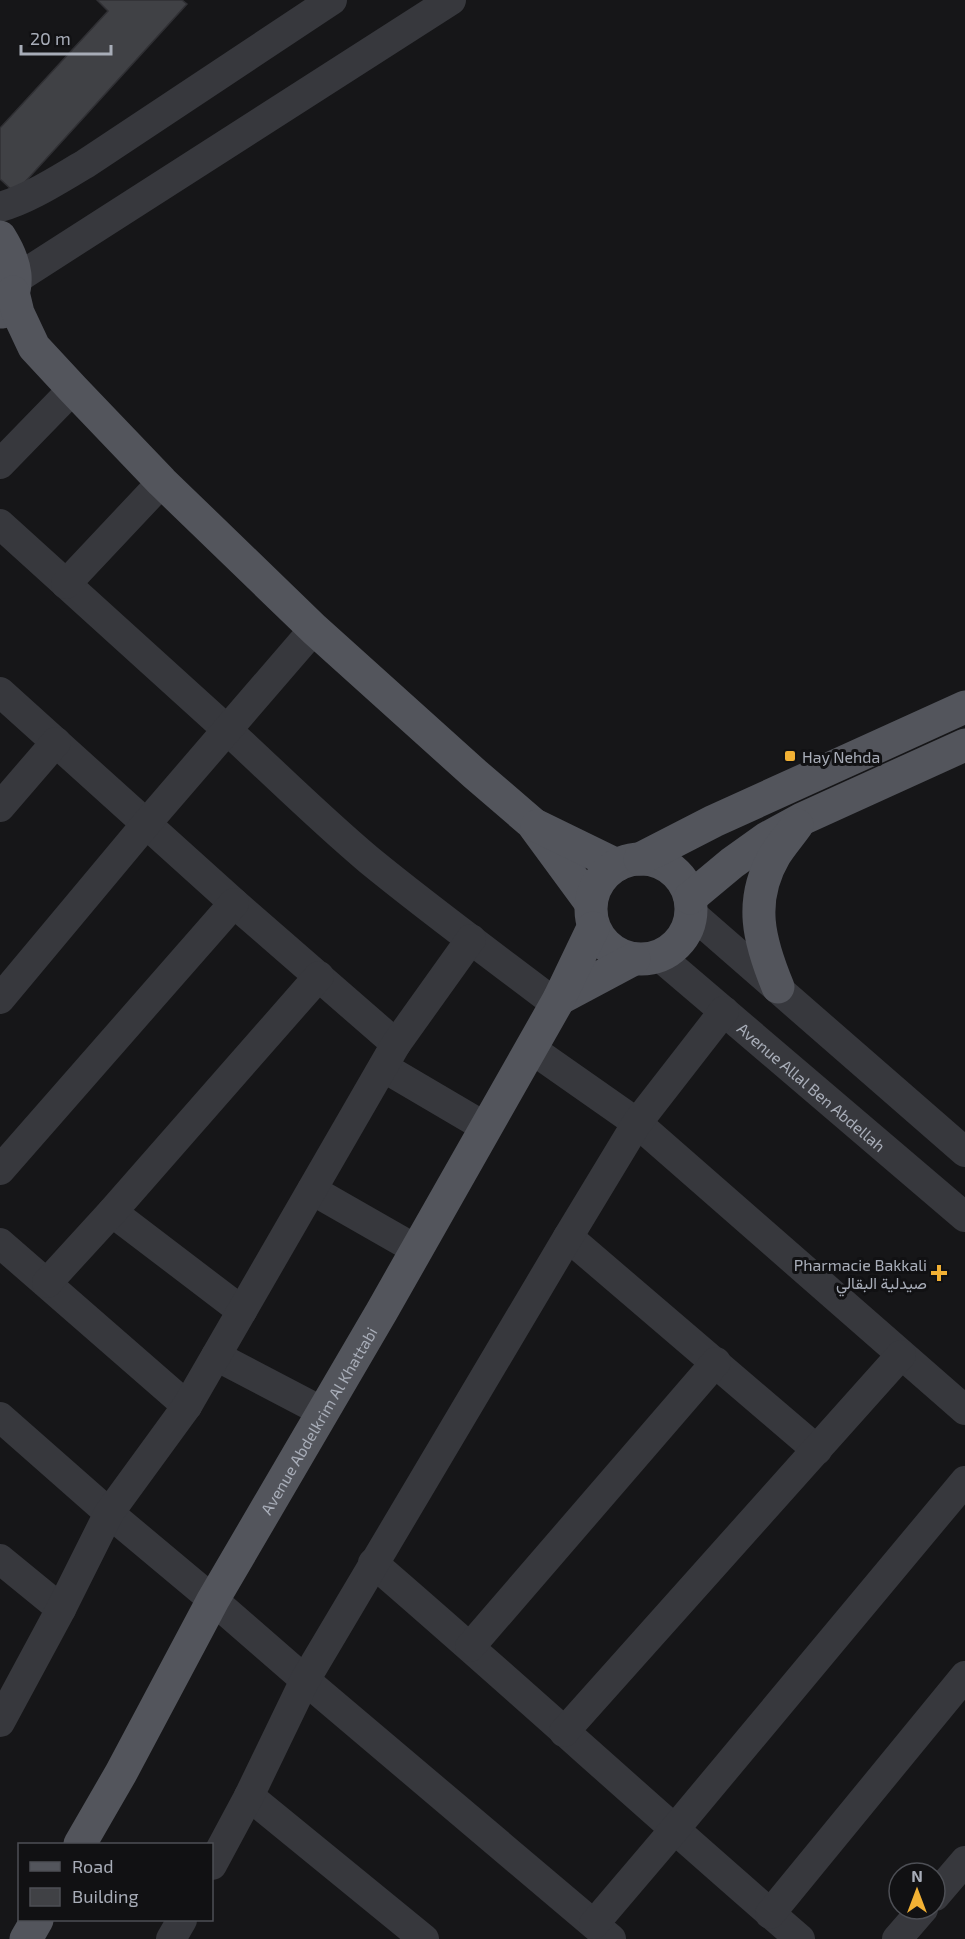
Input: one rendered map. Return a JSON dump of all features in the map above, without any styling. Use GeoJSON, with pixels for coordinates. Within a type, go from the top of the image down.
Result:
{"type":"FeatureCollection","features":[{"type":"Feature","properties":{"kind":"main road"},"geometry":{"type":"LineString","coordinates":[[0,237],[12,255],[10,295],[34,347],[162,482],[314,629],[532,823],[592,915],[603,943],[617,954],[647,958]]}},
{"type":"Feature","properties":{"kind":"main road"},"geometry":{"type":"LineString","coordinates":[[0,335],[34,347]]}},
{"type":"Feature","properties":{"kind":"main road"},"geometry":{"type":"LineString","coordinates":[[592,915],[593,891],[599,880],[628,862],[965,707]]}},
{"type":"Feature","properties":{"kind":"main road"},"geometry":{"type":"LineString","coordinates":[[691,906],[749,850],[767,838],[802,819],[965,745]]}},
{"type":"Feature","properties":{"kind":"main road"},"geometry":{"type":"LineString","coordinates":[[778,987],[760,936],[758,901],[775,855],[802,819]]}},
{"type":"Feature","properties":{"kind":"main road"},"geometry":{"type":"LineString","coordinates":[[532,823],[628,862],[654,860],[666,866],[677,874],[685,885],[691,906],[686,932],[675,946],[557,1001]]}},
{"type":"Feature","properties":{"kind":"main road","name":"Avenue Abdelkrim Al Khattabi"},"geometry":{"type":"LineString","coordinates":[[81,1843],[213,1600],[417,1250],[557,1001],[592,915]]}},
{"type":"Feature","properties":{"kind":"main road"},"geometry":{"type":"LineString","coordinates":[[26,1939],[36,1921]]}},
{"type":"Feature","properties":{"kind":"street"},"geometry":{"type":"LineString","coordinates":[[0,207],[86,164],[332,0]]}},
{"type":"Feature","properties":{"kind":"street"},"geometry":{"type":"LineString","coordinates":[[10,295],[451,0]]}},
{"type":"Feature","properties":{"kind":"street"},"geometry":{"type":"LineString","coordinates":[[0,464],[73,389]]}},
{"type":"Feature","properties":{"kind":"street"},"geometry":{"type":"LineString","coordinates":[[66,584],[162,482]]}},
{"type":"Feature","properties":{"kind":"street"},"geometry":{"type":"LineString","coordinates":[[0,524],[227,730],[286,787],[368,858],[429,909],[557,1001]]}},
{"type":"Feature","properties":{"kind":"street"},"geometry":{"type":"LineString","coordinates":[[0,999],[146,824],[314,629]]}},
{"type":"Feature","properties":{"kind":"street"},"geometry":{"type":"LineString","coordinates":[[0,692],[234,903],[319,976],[390,1056],[485,1127]]}},
{"type":"Feature","properties":{"kind":"street"},"geometry":{"type":"LineString","coordinates":[[0,807],[56,742]]}},
{"type":"Feature","properties":{"kind":"street"},"geometry":{"type":"LineString","coordinates":[[0,1170],[234,903]]}},
{"type":"Feature","properties":{"kind":"street"},"geometry":{"type":"LineString","coordinates":[[691,906],[778,987],[965,1152]]}},
{"type":"Feature","properties":{"kind":"street"},"geometry":{"type":"LineString","coordinates":[[0,1722],[61,1609],[109,1513],[188,1406],[390,1056],[471,939]]}},
{"type":"Feature","properties":{"kind":"street","name":"Avenue Allal Ben Abdellah"},"geometry":{"type":"LineString","coordinates":[[647,958],[723,1011],[965,1217]]}},
{"type":"Feature","properties":{"kind":"street"},"geometry":{"type":"LineString","coordinates":[[47,1282],[112,1212],[319,976]]}},
{"type":"Feature","properties":{"kind":"street"},"geometry":{"type":"LineString","coordinates":[[213,1863],[249,1796],[305,1680],[568,1237],[637,1123],[723,1011]]}},
{"type":"Feature","properties":{"kind":"street"},"geometry":{"type":"LineString","coordinates":[[530,1048],[637,1123],[965,1410]]}},
{"type":"Feature","properties":{"kind":"street"},"geometry":{"type":"LineString","coordinates":[[312,1190],[417,1250]]}},
{"type":"Feature","properties":{"kind":"street"},"geometry":{"type":"LineString","coordinates":[[112,1212],[242,1311]]}},
{"type":"Feature","properties":{"kind":"street"},"geometry":{"type":"LineString","coordinates":[[568,1237],[817,1450]]}},
{"type":"Feature","properties":{"kind":"street"},"geometry":{"type":"LineString","coordinates":[[0,1242],[188,1406]]}},
{"type":"Feature","properties":{"kind":"street"},"geometry":{"type":"LineString","coordinates":[[564,1732],[901,1355]]}},
{"type":"Feature","properties":{"kind":"street"},"geometry":{"type":"LineString","coordinates":[[216,1356],[323,1412]]}},
{"type":"Feature","properties":{"kind":"street"},"geometry":{"type":"LineString","coordinates":[[470,1647],[716,1362]]}},
{"type":"Feature","properties":{"kind":"street"},"geometry":{"type":"LineString","coordinates":[[0,1417],[109,1513],[602,1931],[674,1830],[965,1481]]}},
{"type":"Feature","properties":{"kind":"street"},"geometry":{"type":"LineString","coordinates":[[0,1559],[61,1609]]}},
{"type":"Feature","properties":{"kind":"street"},"geometry":{"type":"LineString","coordinates":[[374,1563],[800,1939]]}},
{"type":"Feature","properties":{"kind":"street"},"geometry":{"type":"LineString","coordinates":[[770,1914],[965,1676]]}},
{"type":"Feature","properties":{"kind":"street"},"geometry":{"type":"LineString","coordinates":[[249,1796],[405,1933]]}},
{"type":"Feature","properties":{"kind":"street"},"geometry":{"type":"LineString","coordinates":[[947,1882],[965,1861]]}},
{"type":"Feature","properties":{"kind":"street"},"geometry":{"type":"LineString","coordinates":[[171,1939],[181,1921]]}},
{"type":"Feature","properties":{"kind":"street"},"geometry":{"type":"LineString","coordinates":[[897,1939],[913,1921]]}},
{"type":"Feature","properties":{"kind":"building"},"geometry":{"type":"Polygon","coordinates":[[[97,0],[182,0],[187,4],[15,193],[0,179],[0,128],[108,11],[97,0]]]}},
{"type":"Feature","properties":{"kind":"place","name":"Hay Nehda"},"geometry":{"type":"Point","coordinates":[790,756]}},
{"type":"Feature","properties":{"kind":"place","name":"Pharmacie Bakkali صيدلية البقالي"},"geometry":{"type":"Point","coordinates":[939,1273]}}]}
